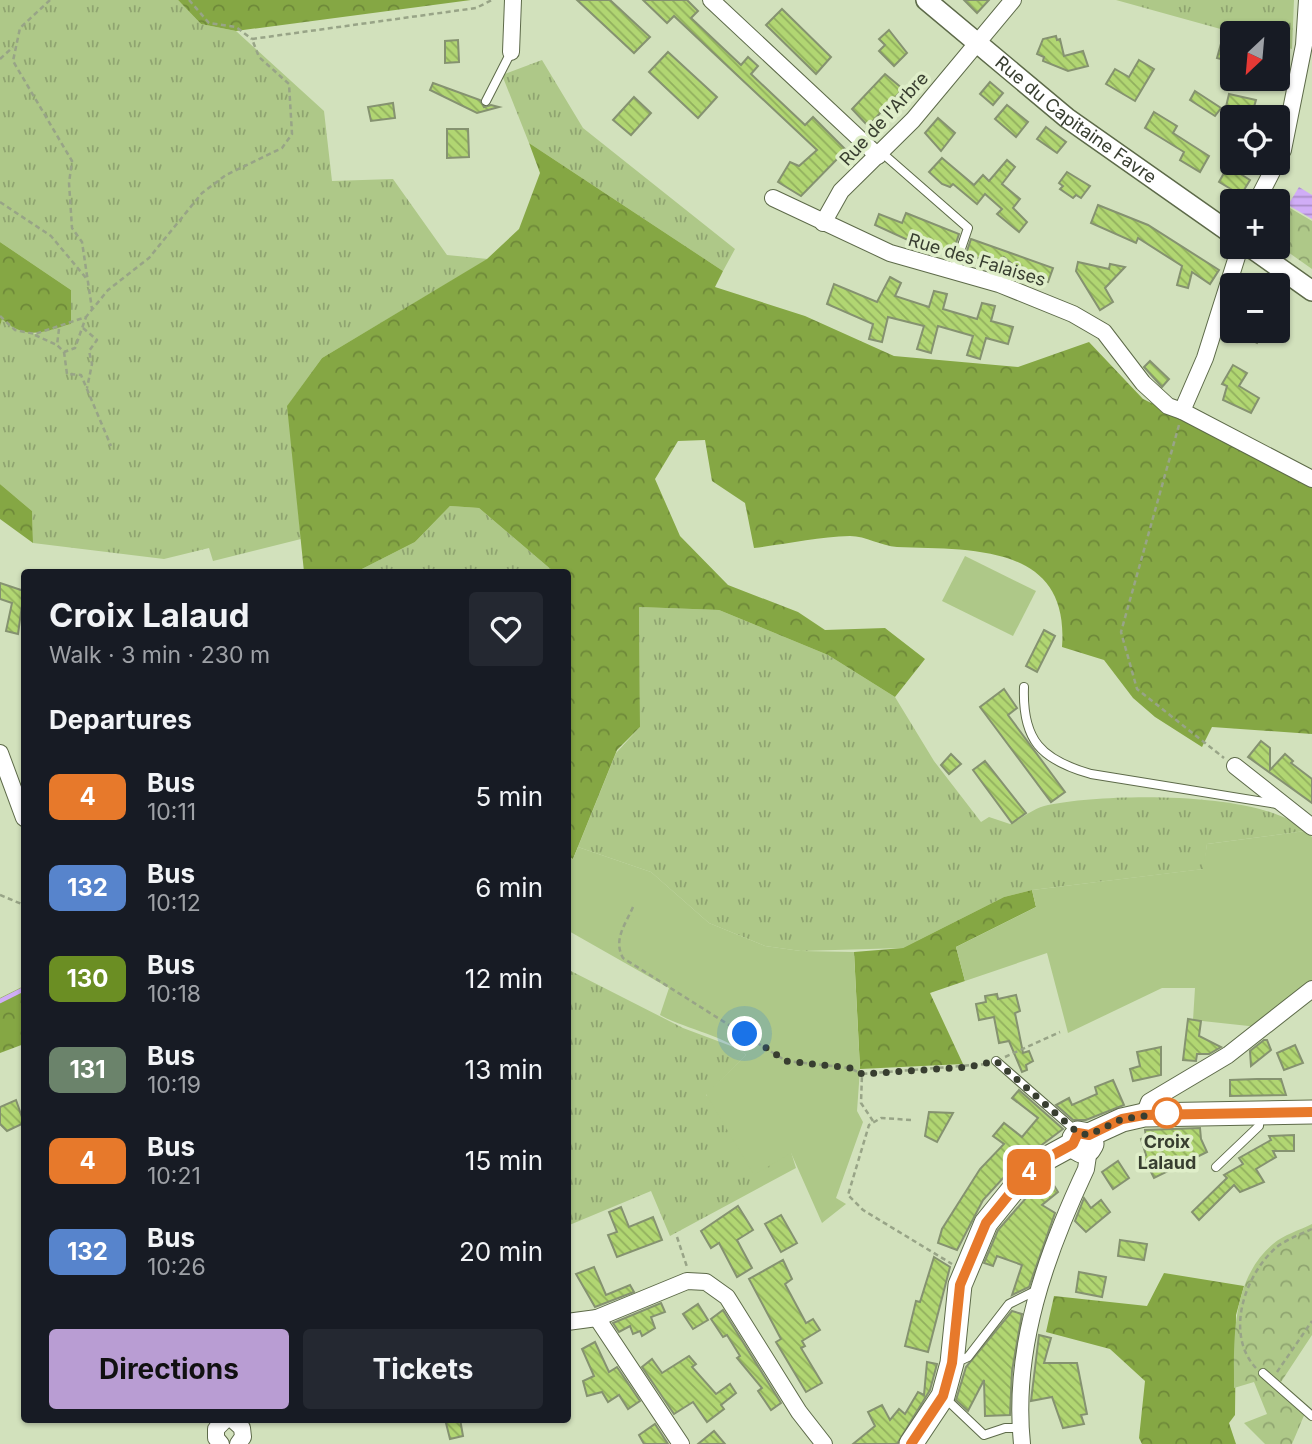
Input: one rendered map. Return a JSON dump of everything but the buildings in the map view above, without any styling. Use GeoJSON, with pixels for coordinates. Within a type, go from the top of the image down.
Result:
{"type":"FeatureCollection","features":[{"type":"Feature","properties":{"kind":"main road"},"geometry":{"type":"LineString","coordinates":[[911,1444],[943,1396],[952,1363],[956,1306],[964,1269],[986,1223],[1008,1193],[1040,1162],[1122,1119],[1144,1115],[1312,1112]]}},
{"type":"Feature","properties":{"kind":"street"},"geometry":{"type":"LineString","coordinates":[[511,52],[513,0]]}},
{"type":"Feature","properties":{"kind":"street"},"geometry":{"type":"LineString","coordinates":[[711,0],[879,154]]}},
{"type":"Feature","properties":{"kind":"street","name":"Rue du Capitaine Favre"},"geometry":{"type":"LineString","coordinates":[[926,0],[1068,118],[1220,226]]}},
{"type":"Feature","properties":{"kind":"street","name":"Rue de l'Arbre"},"geometry":{"type":"LineString","coordinates":[[823,223],[841,191],[913,120],[1013,0]]}},
{"type":"Feature","properties":{"kind":"street"},"geometry":{"type":"LineString","coordinates":[[1263,189],[1283,150],[1309,24],[1307,0]]}},
{"type":"Feature","properties":{"kind":"street","name":"Rue des Falaises"},"geometry":{"type":"LineString","coordinates":[[774,198],[890,253],[1037,297],[1104,332],[1143,383],[1168,406],[1312,479]]}},
{"type":"Feature","properties":{"kind":"street"},"geometry":{"type":"LineString","coordinates":[[1182,411],[1205,358],[1236,259]]}},
{"type":"Feature","properties":{"kind":"street"},"geometry":{"type":"LineString","coordinates":[[1267,259],[1312,290]]}},
{"type":"Feature","properties":{"kind":"street"},"geometry":{"type":"LineString","coordinates":[[0,753],[21,810]]}},
{"type":"Feature","properties":{"kind":"street"},"geometry":{"type":"LineString","coordinates":[[1235,766],[1312,827]]}},
{"type":"Feature","properties":{"kind":"street"},"geometry":{"type":"LineString","coordinates":[[1144,1115],[1149,1102],[1228,1055],[1312,989]]}},
{"type":"Feature","properties":{"kind":"street"},"geometry":{"type":"LineString","coordinates":[[1021,1436],[1025,1353],[1037,1290],[1086,1169],[1082,1140]]}},
{"type":"Feature","properties":{"kind":"street"},"geometry":{"type":"LineString","coordinates":[[571,1321],[597,1318],[692,1280],[717,1287],[727,1297],[799,1412],[824,1444]]}},
{"type":"Feature","properties":{"kind":"street"},"geometry":{"type":"LineString","coordinates":[[597,1318],[681,1444]]}},
{"type":"Feature","properties":{"kind":"street"},"geometry":{"type":"LineString","coordinates":[[220,1444],[215,1429],[222,1423]]}},
{"type":"Feature","properties":{"kind":"lane"},"geometry":{"type":"LineString","coordinates":[[486,101],[511,52]]}},
{"type":"Feature","properties":{"kind":"lane"},"geometry":{"type":"LineString","coordinates":[[879,154],[968,228],[953,272]]}},
{"type":"Feature","properties":{"kind":"lane"},"geometry":{"type":"LineString","coordinates":[[1024,687],[1026,726],[1046,755],[1065,766],[1091,774],[1287,806]]}},
{"type":"Feature","properties":{"kind":"lane"},"geometry":{"type":"LineString","coordinates":[[996,1061],[1082,1140]]}},
{"type":"Feature","properties":{"kind":"lane"},"geometry":{"type":"LineString","coordinates":[[1216,1167],[1259,1126],[1260,1113]]}},
{"type":"Feature","properties":{"kind":"lane"},"geometry":{"type":"LineString","coordinates":[[952,1363],[968,1357],[1009,1304],[1037,1290]]}},
{"type":"Feature","properties":{"kind":"lane"},"geometry":{"type":"LineString","coordinates":[[1263,1373],[1310,1414]]}},
{"type":"Feature","properties":{"kind":"lane"},"geometry":{"type":"LineString","coordinates":[[943,1396],[984,1435],[1005,1428],[1021,1436]]}},
{"type":"Feature","properties":{"kind":"path"},"geometry":{"type":"LineString","coordinates":[[50,0],[20,28],[13,61],[72,161],[69,183],[72,228],[82,242],[92,310]]}},
{"type":"Feature","properties":{"kind":"path"},"geometry":{"type":"LineString","coordinates":[[64,352],[75,348],[86,317],[92,310],[118,281],[149,258],[202,193],[226,175],[282,148],[292,134],[289,84],[259,57],[252,39],[236,27],[209,23],[189,0]]}},
{"type":"Feature","properties":{"kind":"path"},"geometry":{"type":"LineString","coordinates":[[252,39],[475,8],[492,0]]}},
{"type":"Feature","properties":{"kind":"path"},"geometry":{"type":"LineString","coordinates":[[0,59],[15,45]]}},
{"type":"Feature","properties":{"kind":"path"},"geometry":{"type":"LineString","coordinates":[[0,202],[51,236],[88,281]]}},
{"type":"Feature","properties":{"kind":"path"},"geometry":{"type":"LineString","coordinates":[[1,317],[15,330],[35,334],[57,345],[64,352],[67,374],[81,375],[111,446]]}},
{"type":"Feature","properties":{"kind":"path"},"geometry":{"type":"LineString","coordinates":[[35,334],[60,328],[86,317]]}},
{"type":"Feature","properties":{"kind":"path"},"geometry":{"type":"LineString","coordinates":[[82,327],[97,340],[89,351],[92,364],[86,388]]}},
{"type":"Feature","properties":{"kind":"path"},"geometry":{"type":"LineString","coordinates":[[57,345],[60,328]]}},
{"type":"Feature","properties":{"kind":"path"},"geometry":{"type":"LineString","coordinates":[[1182,411],[1121,632],[1137,689],[1235,766]]}},
{"type":"Feature","properties":{"kind":"path"},"geometry":{"type":"LineString","coordinates":[[0,895],[21,904]]}},
{"type":"Feature","properties":{"kind":"path"},"geometry":{"type":"LineString","coordinates":[[634,907],[618,940],[618,948],[623,958],[786,1061],[850,1068],[862,1074],[969,1067],[996,1061],[1060,1032]]}},
{"type":"Feature","properties":{"kind":"path"},"geometry":{"type":"LineString","coordinates":[[862,1074],[861,1103],[873,1121]]}},
{"type":"Feature","properties":{"kind":"path"},"geometry":{"type":"LineString","coordinates":[[873,1121],[911,1120]]}},
{"type":"Feature","properties":{"kind":"path"},"geometry":{"type":"LineString","coordinates":[[873,1121],[849,1181],[848,1195],[863,1210],[964,1269]]}},
{"type":"Feature","properties":{"kind":"path"},"geometry":{"type":"LineString","coordinates":[[1263,1373],[1247,1356],[1240,1342],[1239,1319],[1246,1298],[1260,1268],[1277,1247],[1312,1229]]}},
{"type":"Feature","properties":{"kind":"path"},"geometry":{"type":"LineString","coordinates":[[677,1237],[692,1280]]}},
{"type":"Feature","properties":{"kind":"path"},"geometry":{"type":"LineString","coordinates":[[1271,1381],[1312,1321]]}},
{"type":"Feature","properties":{"kind":"green space"},"geometry":{"type":"Polygon","coordinates":[[[0,0],[178,0],[201,24],[236,31],[324,111],[332,181],[393,179],[447,255],[488,259],[322,358],[288,405],[301,539],[213,561],[209,548],[164,559],[33,543],[32,511],[0,484],[2,318],[35,334],[71,324],[71,290],[0,242],[0,0]]]}},
{"type":"Feature","properties":{"kind":"green space"},"geometry":{"type":"Polygon","coordinates":[[[178,0],[471,0],[236,31],[201,24],[178,0]]]}},
{"type":"Feature","properties":{"kind":"green space"},"geometry":{"type":"Polygon","coordinates":[[[1116,0],[1294,0],[1292,49],[1290,21],[1220,21],[1220,29],[1116,0]]]}},
{"type":"Feature","properties":{"kind":"green space"},"geometry":{"type":"Polygon","coordinates":[[[542,60],[583,128],[735,249],[723,271],[529,143],[502,75],[542,60]]]}},
{"type":"Feature","properties":{"kind":"green space"},"geometry":{"type":"Polygon","coordinates":[[[529,143],[723,271],[715,287],[805,316],[894,356],[1018,367],[1089,342],[1143,399],[1312,481],[1312,734],[1212,727],[1202,747],[1155,717],[1133,698],[1104,660],[1062,647],[1060,613],[1050,588],[1033,570],[1010,559],[955,549],[891,546],[850,536],[754,548],[745,503],[712,481],[705,440],[678,441],[655,479],[680,536],[728,585],[798,612],[825,630],[885,628],[925,659],[895,697],[828,655],[719,610],[639,607],[640,727],[617,750],[573,859],[571,858],[571,569],[550,569],[479,508],[450,506],[415,542],[362,569],[304,569],[287,406],[322,358],[487,259],[519,229],[540,173],[529,143]]]}},
{"type":"Feature","properties":{"kind":"green space"},"geometry":{"type":"Polygon","coordinates":[[[1290,208],[1312,221],[1312,269],[1290,253],[1290,208]]]}},
{"type":"Feature","properties":{"kind":"green space"},"geometry":{"type":"Polygon","coordinates":[[[0,242],[71,290],[71,324],[35,333],[20,330],[2,319],[0,326],[0,242]]]}},
{"type":"Feature","properties":{"kind":"green space"},"geometry":{"type":"Polygon","coordinates":[[[0,484],[32,511],[33,543],[0,519],[0,484]]]}},
{"type":"Feature","properties":{"kind":"green space"},"geometry":{"type":"Polygon","coordinates":[[[450,506],[479,508],[550,569],[362,569],[415,542],[450,506]]]}},
{"type":"Feature","properties":{"kind":"green space"},"geometry":{"type":"Polygon","coordinates":[[[965,556],[1036,591],[1013,636],[942,601],[965,556]]]}},
{"type":"Feature","properties":{"kind":"green space"},"geometry":{"type":"Polygon","coordinates":[[[639,607],[719,610],[828,655],[895,697],[934,761],[981,822],[989,817],[1010,824],[1043,806],[1073,801],[1182,798],[1256,808],[1285,818],[1305,831],[1207,844],[1204,869],[1032,890],[1004,897],[903,948],[801,951],[765,946],[709,923],[651,872],[578,847],[616,753],[640,727],[639,607]]]}},
{"type":"Feature","properties":{"kind":"green space"},"geometry":{"type":"Polygon","coordinates":[[[1305,831],[1312,837],[1312,980],[1258,1027],[1193,1020],[1195,988],[1162,988],[1068,1033],[1047,953],[965,981],[956,947],[1036,907],[1032,890],[1203,869],[1207,844],[1305,831]]]}},
{"type":"Feature","properties":{"kind":"green space"},"geometry":{"type":"Polygon","coordinates":[[[578,847],[651,872],[709,923],[765,946],[801,951],[854,952],[860,1069],[857,1111],[863,1122],[836,1198],[846,1204],[822,1223],[791,1153],[754,1175],[706,1094],[746,1055],[728,1043],[660,1015],[669,988],[571,932],[571,858],[578,847]]]}},
{"type":"Feature","properties":{"kind":"green space"},"geometry":{"type":"Polygon","coordinates":[[[1032,890],[1036,907],[956,947],[965,981],[930,993],[963,1064],[860,1069],[854,952],[903,948],[1004,897],[1032,890]]]}},
{"type":"Feature","properties":{"kind":"green space"},"geometry":{"type":"Polygon","coordinates":[[[571,971],[683,1028],[739,1049],[746,1055],[706,1095],[791,1152],[796,1168],[670,1236],[651,1191],[571,1224],[571,971]]]}},
{"type":"Feature","properties":{"kind":"green space"},"geometry":{"type":"Polygon","coordinates":[[[21,988],[21,1045],[0,1053],[0,998],[21,988]]]}},
{"type":"Feature","properties":{"kind":"green space"},"geometry":{"type":"Polygon","coordinates":[[[1312,1224],[1312,1335],[1281,1382],[1308,1406],[1292,1444],[1265,1444],[1244,1423],[1267,1414],[1254,1382],[1234,1388],[1235,1330],[1242,1292],[1259,1259],[1273,1244],[1312,1224]]]}},
{"type":"Feature","properties":{"kind":"green space"},"geometry":{"type":"Polygon","coordinates":[[[1164,1273],[1244,1286],[1236,1315],[1235,1415],[1229,1423],[1236,1444],[1142,1444],[1139,1438],[1145,1381],[1110,1349],[1046,1332],[1054,1296],[1147,1306],[1164,1273]]]}},
{"type":"Feature","properties":{"kind":"shaded area"},"geometry":{"type":"Polygon","coordinates":[[[1299,187],[1312,195],[1312,219],[1290,206],[1299,187]]]}},
{"type":"Feature","properties":{"kind":"waterway"},"geometry":{"type":"LineString","coordinates":[[0,1001],[21,990]]}},
{"type":"Feature","properties":{"kind":"bus line","name":"4"},"geometry":{"type":"LineString","coordinates":[[911,1444],[943,1396],[952,1363],[960,1285],[974,1246],[1002,1200],[1040,1162],[1073,1144],[1078,1133],[1089,1135],[1122,1119],[1167,1113],[1312,1112]]}},
{"type":"Feature","properties":{"kind":"place","name":"Croix Lalaud"},"geometry":{"type":"Point","coordinates":[1167,1113]}},
{"type":"Feature","properties":{"kind":"route"},"geometry":{"type":"LineString","coordinates":[[745,1034],[786,1061],[850,1068],[862,1074],[969,1067],[996,1061],[1078,1133],[1089,1135],[1122,1119],[1167,1113]]}}]}
